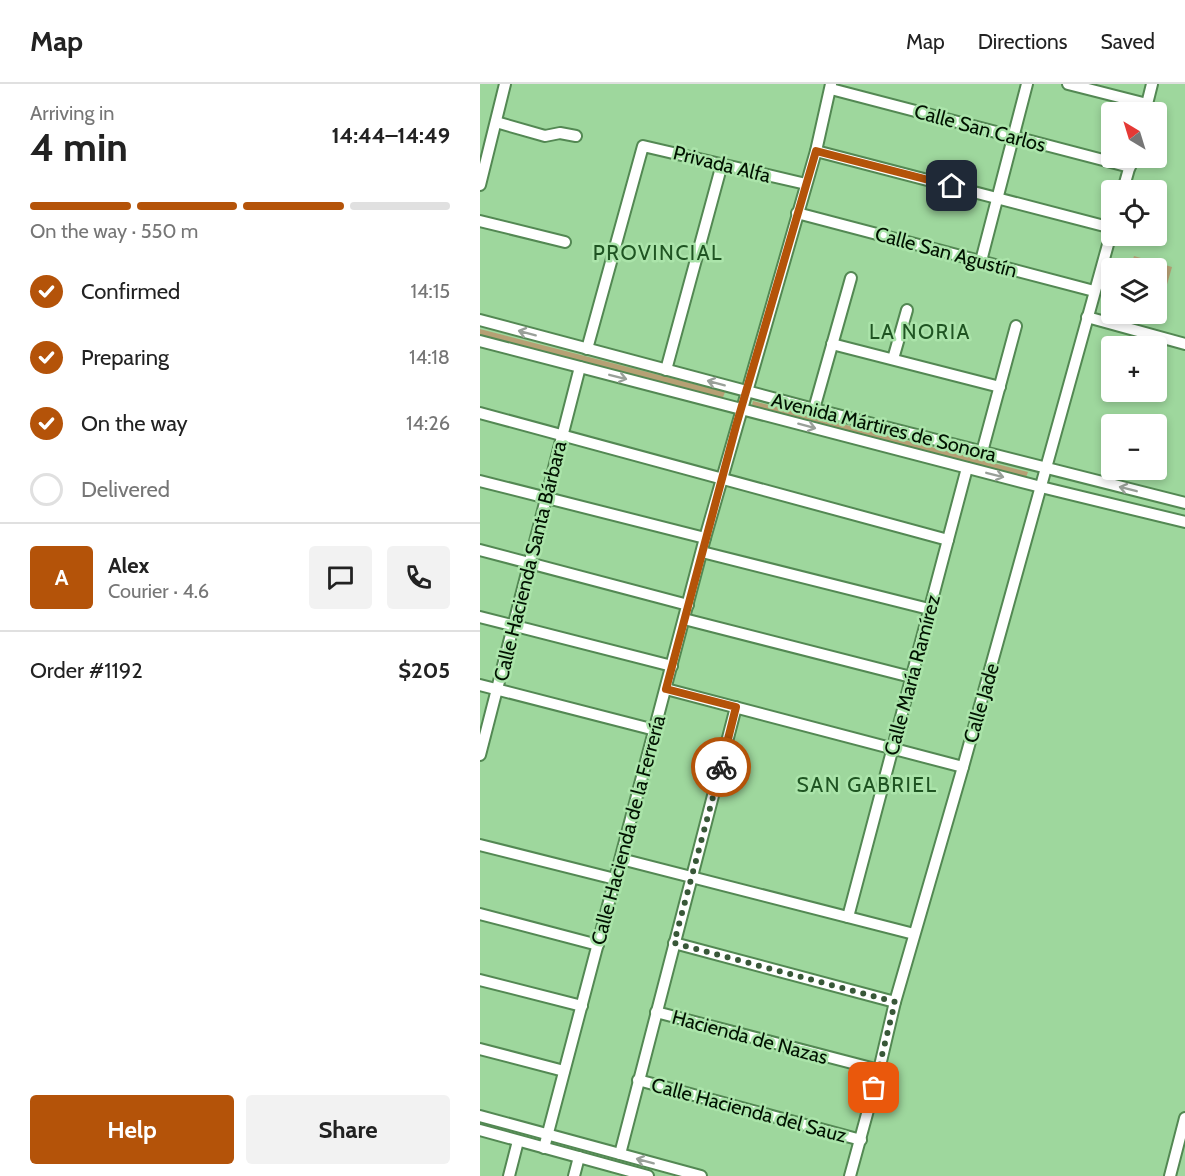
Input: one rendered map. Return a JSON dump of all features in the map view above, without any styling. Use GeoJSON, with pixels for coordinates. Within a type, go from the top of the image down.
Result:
{"type":"FeatureCollection","features":[{"type":"Feature","properties":{"kind":"street"},"geometry":{"type":"LineString","coordinates":[[480,185],[505,84]]}},
{"type":"Feature","properties":{"kind":"street"},"geometry":{"type":"LineString","coordinates":[[981,261],[1027,84]]}},
{"type":"Feature","properties":{"kind":"street"},"geometry":{"type":"LineString","coordinates":[[1068,84],[1126,102]]}},
{"type":"Feature","properties":{"kind":"street"},"geometry":{"type":"LineString","coordinates":[[1148,102],[1152,84]]}},
{"type":"Feature","properties":{"kind":"street","name":"Calle San Carlos"},"geometry":{"type":"LineString","coordinates":[[831,86],[1013,137],[1101,156]]}},
{"type":"Feature","properties":{"kind":"street","name":"Calle Hacienda de la Ferrería"},"geometry":{"type":"LineString","coordinates":[[544,1148],[705,538],[816,151],[831,86]]}},
{"type":"Feature","properties":{"kind":"street"},"geometry":{"type":"LineString","coordinates":[[496,122],[545,136],[560,133],[576,136]]}},
{"type":"Feature","properties":{"kind":"street","name":"Privada Alfa"},"geometry":{"type":"LineString","coordinates":[[587,349],[640,150],[645,145],[806,184]]}},
{"type":"Feature","properties":{"kind":"street"},"geometry":{"type":"LineString","coordinates":[[816,151],[1101,226]]}},
{"type":"Feature","properties":{"kind":"street"},"geometry":{"type":"LineString","coordinates":[[666,370],[722,164]]}},
{"type":"Feature","properties":{"kind":"street","name":"Calle San Agustín"},"geometry":{"type":"LineString","coordinates":[[798,213],[1094,291]]}},
{"type":"Feature","properties":{"kind":"street"},"geometry":{"type":"LineString","coordinates":[[480,222],[565,242]]}},
{"type":"Feature","properties":{"kind":"street","name":"Calle Jade"},"geometry":{"type":"LineString","coordinates":[[850,1176],[895,1002],[963,767],[1107,246]]}},
{"type":"Feature","properties":{"kind":"street"},"geometry":{"type":"LineString","coordinates":[[814,409],[851,278]]}},
{"type":"Feature","properties":{"kind":"street"},"geometry":{"type":"LineString","coordinates":[[892,359],[907,310]]}},
{"type":"Feature","properties":{"kind":"street"},"geometry":{"type":"LineString","coordinates":[[1087,317],[1185,344]]}},
{"type":"Feature","properties":{"kind":"street","name":"Avenida Mártires de Sonora"},"geometry":{"type":"LineString","coordinates":[[480,320],[814,409],[1185,503]]}},
{"type":"Feature","properties":{"kind":"street"},"geometry":{"type":"LineString","coordinates":[[982,452],[1016,326]]}},
{"type":"Feature","properties":{"kind":"street","name":"Avenida Mártires de Sonora"},"geometry":{"type":"LineString","coordinates":[[480,341],[1041,487],[1185,522]]}},
{"type":"Feature","properties":{"kind":"street"},"geometry":{"type":"LineString","coordinates":[[832,344],[1000,387]]}},
{"type":"Feature","properties":{"kind":"street","name":"Calle Hacienda Santa Bárbara"},"geometry":{"type":"LineString","coordinates":[[480,755],[580,367]]}},
{"type":"Feature","properties":{"kind":"street"},"geometry":{"type":"LineString","coordinates":[[480,413],[948,540]]}},
{"type":"Feature","properties":{"kind":"street","name":"Calle María Ramírez"},"geometry":{"type":"LineString","coordinates":[[848,917],[967,468]]}},
{"type":"Feature","properties":{"kind":"street"},"geometry":{"type":"LineString","coordinates":[[480,481],[705,538]]}},
{"type":"Feature","properties":{"kind":"street"},"geometry":{"type":"LineString","coordinates":[[480,550],[688,605]]}},
{"type":"Feature","properties":{"kind":"street"},"geometry":{"type":"LineString","coordinates":[[702,552],[929,609]]}},
{"type":"Feature","properties":{"kind":"street"},"geometry":{"type":"LineString","coordinates":[[480,617],[672,666]]}},
{"type":"Feature","properties":{"kind":"street"},"geometry":{"type":"LineString","coordinates":[[684,619],[911,677]]}},
{"type":"Feature","properties":{"kind":"street"},"geometry":{"type":"LineString","coordinates":[[480,685],[655,730]]}},
{"type":"Feature","properties":{"kind":"street"},"geometry":{"type":"LineString","coordinates":[[666,689],[963,767]]}},
{"type":"Feature","properties":{"kind":"street"},"geometry":{"type":"LineString","coordinates":[[620,1154],[736,707]]}},
{"type":"Feature","properties":{"kind":"street"},"geometry":{"type":"LineString","coordinates":[[480,845],[615,879]]}},
{"type":"Feature","properties":{"kind":"street"},"geometry":{"type":"LineString","coordinates":[[621,859],[914,934]]}},
{"type":"Feature","properties":{"kind":"street"},"geometry":{"type":"LineString","coordinates":[[480,914],[598,945]]}},
{"type":"Feature","properties":{"kind":"street"},"geometry":{"type":"LineString","coordinates":[[674,943],[895,1002]]}},
{"type":"Feature","properties":{"kind":"street"},"geometry":{"type":"LineString","coordinates":[[480,980],[582,1006]]}},
{"type":"Feature","properties":{"kind":"street","name":"Hacienda de Nazas"},"geometry":{"type":"LineString","coordinates":[[656,1012],[879,1070]]}},
{"type":"Feature","properties":{"kind":"street"},"geometry":{"type":"LineString","coordinates":[[480,1049],[564,1071]]}},
{"type":"Feature","properties":{"kind":"street","name":"Calle Hacienda del Sauz"},"geometry":{"type":"LineString","coordinates":[[638,1080],[861,1140]]}},
{"type":"Feature","properties":{"kind":"street"},"geometry":{"type":"LineString","coordinates":[[480,1116],[701,1176]]}},
{"type":"Feature","properties":{"kind":"street"},"geometry":{"type":"LineString","coordinates":[[1170,1176],[1185,1118]]}},
{"type":"Feature","properties":{"kind":"street"},"geometry":{"type":"LineString","coordinates":[[480,1130],[642,1175]]}},
{"type":"Feature","properties":{"kind":"street"},"geometry":{"type":"LineString","coordinates":[[508,1176],[518,1141]]}},
{"type":"Feature","properties":{"kind":"street"},"geometry":{"type":"LineString","coordinates":[[574,1176],[579,1157]]}},
{"type":"Feature","properties":{"kind":"shaded area"},"geometry":{"type":"Polygon","coordinates":[[[1167,266],[1172,267],[1167,284],[1167,266]]]}},
{"type":"Feature","properties":{"kind":"shaded area"},"geometry":{"type":"Polygon","coordinates":[[[480,329],[725,392],[722,400],[480,337],[480,329]]]}},
{"type":"Feature","properties":{"kind":"shaded area"},"geometry":{"type":"Polygon","coordinates":[[[753,401],[1028,472],[1025,480],[751,410],[753,401]]]}},
{"type":"Feature","properties":{"kind":"way so far"},"geometry":{"type":"LineString","coordinates":[[721,767],[674,943],[895,1002],[874,1088]]}},
{"type":"Feature","properties":{"kind":"district","name":"PROVINCIAL"},"geometry":{"type":"Point","coordinates":[658,252]}},
{"type":"Feature","properties":{"kind":"district","name":"LA NORIA"},"geometry":{"type":"Point","coordinates":[920,331]}},
{"type":"Feature","properties":{"kind":"district","name":"SAN GABRIEL"},"geometry":{"type":"Point","coordinates":[867,784]}},
{"type":"Feature","properties":{"kind":"route"},"geometry":{"type":"LineString","coordinates":[[721,767],[736,707],[666,689],[736,426],[816,151],[952,186]]}}]}
